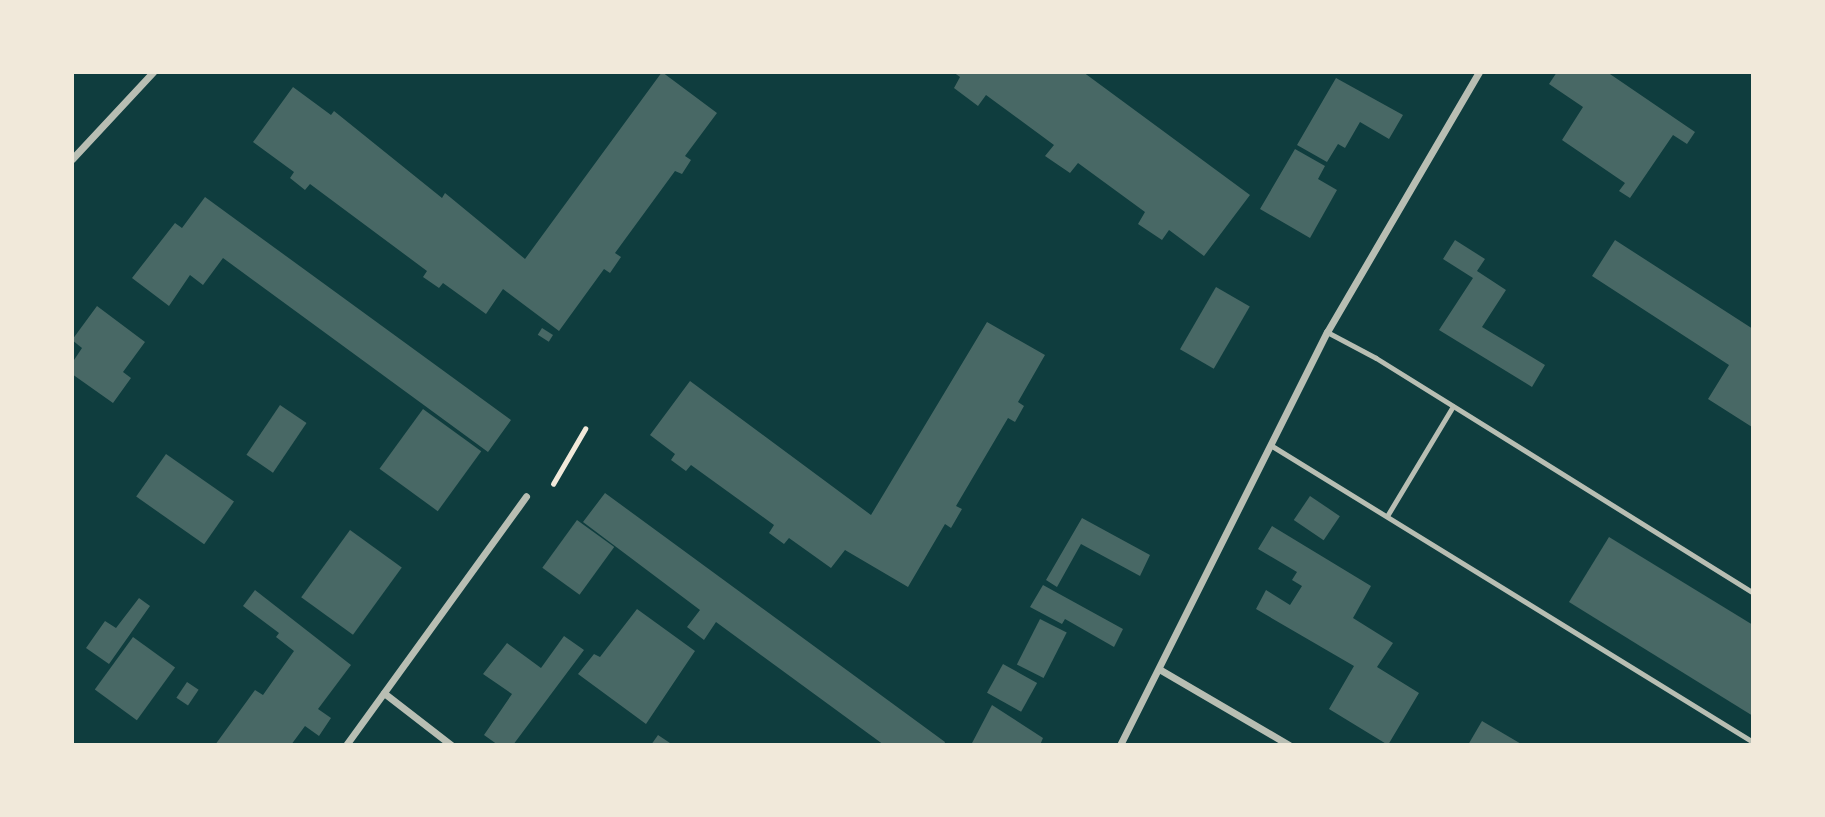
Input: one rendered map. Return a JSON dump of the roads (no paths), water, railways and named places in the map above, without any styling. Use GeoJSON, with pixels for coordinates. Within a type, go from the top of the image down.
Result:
{"type":"FeatureCollection","features":[{"type":"Feature","properties":{"kind":"street"},"geometry":{"type":"LineString","coordinates":[[72,159],[153,72]]}},
{"type":"Feature","properties":{"kind":"street"},"geometry":{"type":"LineString","coordinates":[[1120,745],[1327,332],[1479,72]]}},
{"type":"Feature","properties":{"kind":"street"},"geometry":{"type":"LineString","coordinates":[[346,745],[526,496]]}},
{"type":"Feature","properties":{"kind":"street"},"geometry":{"type":"LineString","coordinates":[[1159,668],[1289,745]]}},
{"type":"Feature","properties":{"kind":"street"},"geometry":{"type":"LineString","coordinates":[[384,693],[451,745]]}},
{"type":"Feature","properties":{"kind":"lane"},"geometry":{"type":"LineString","coordinates":[[1327,332],[1453,406],[1753,593]]}},
{"type":"Feature","properties":{"kind":"lane"},"geometry":{"type":"LineString","coordinates":[[1387,516],[1453,406]]}},
{"type":"Feature","properties":{"kind":"lane"},"geometry":{"type":"LineString","coordinates":[[1272,446],[1753,742]]}}]}
